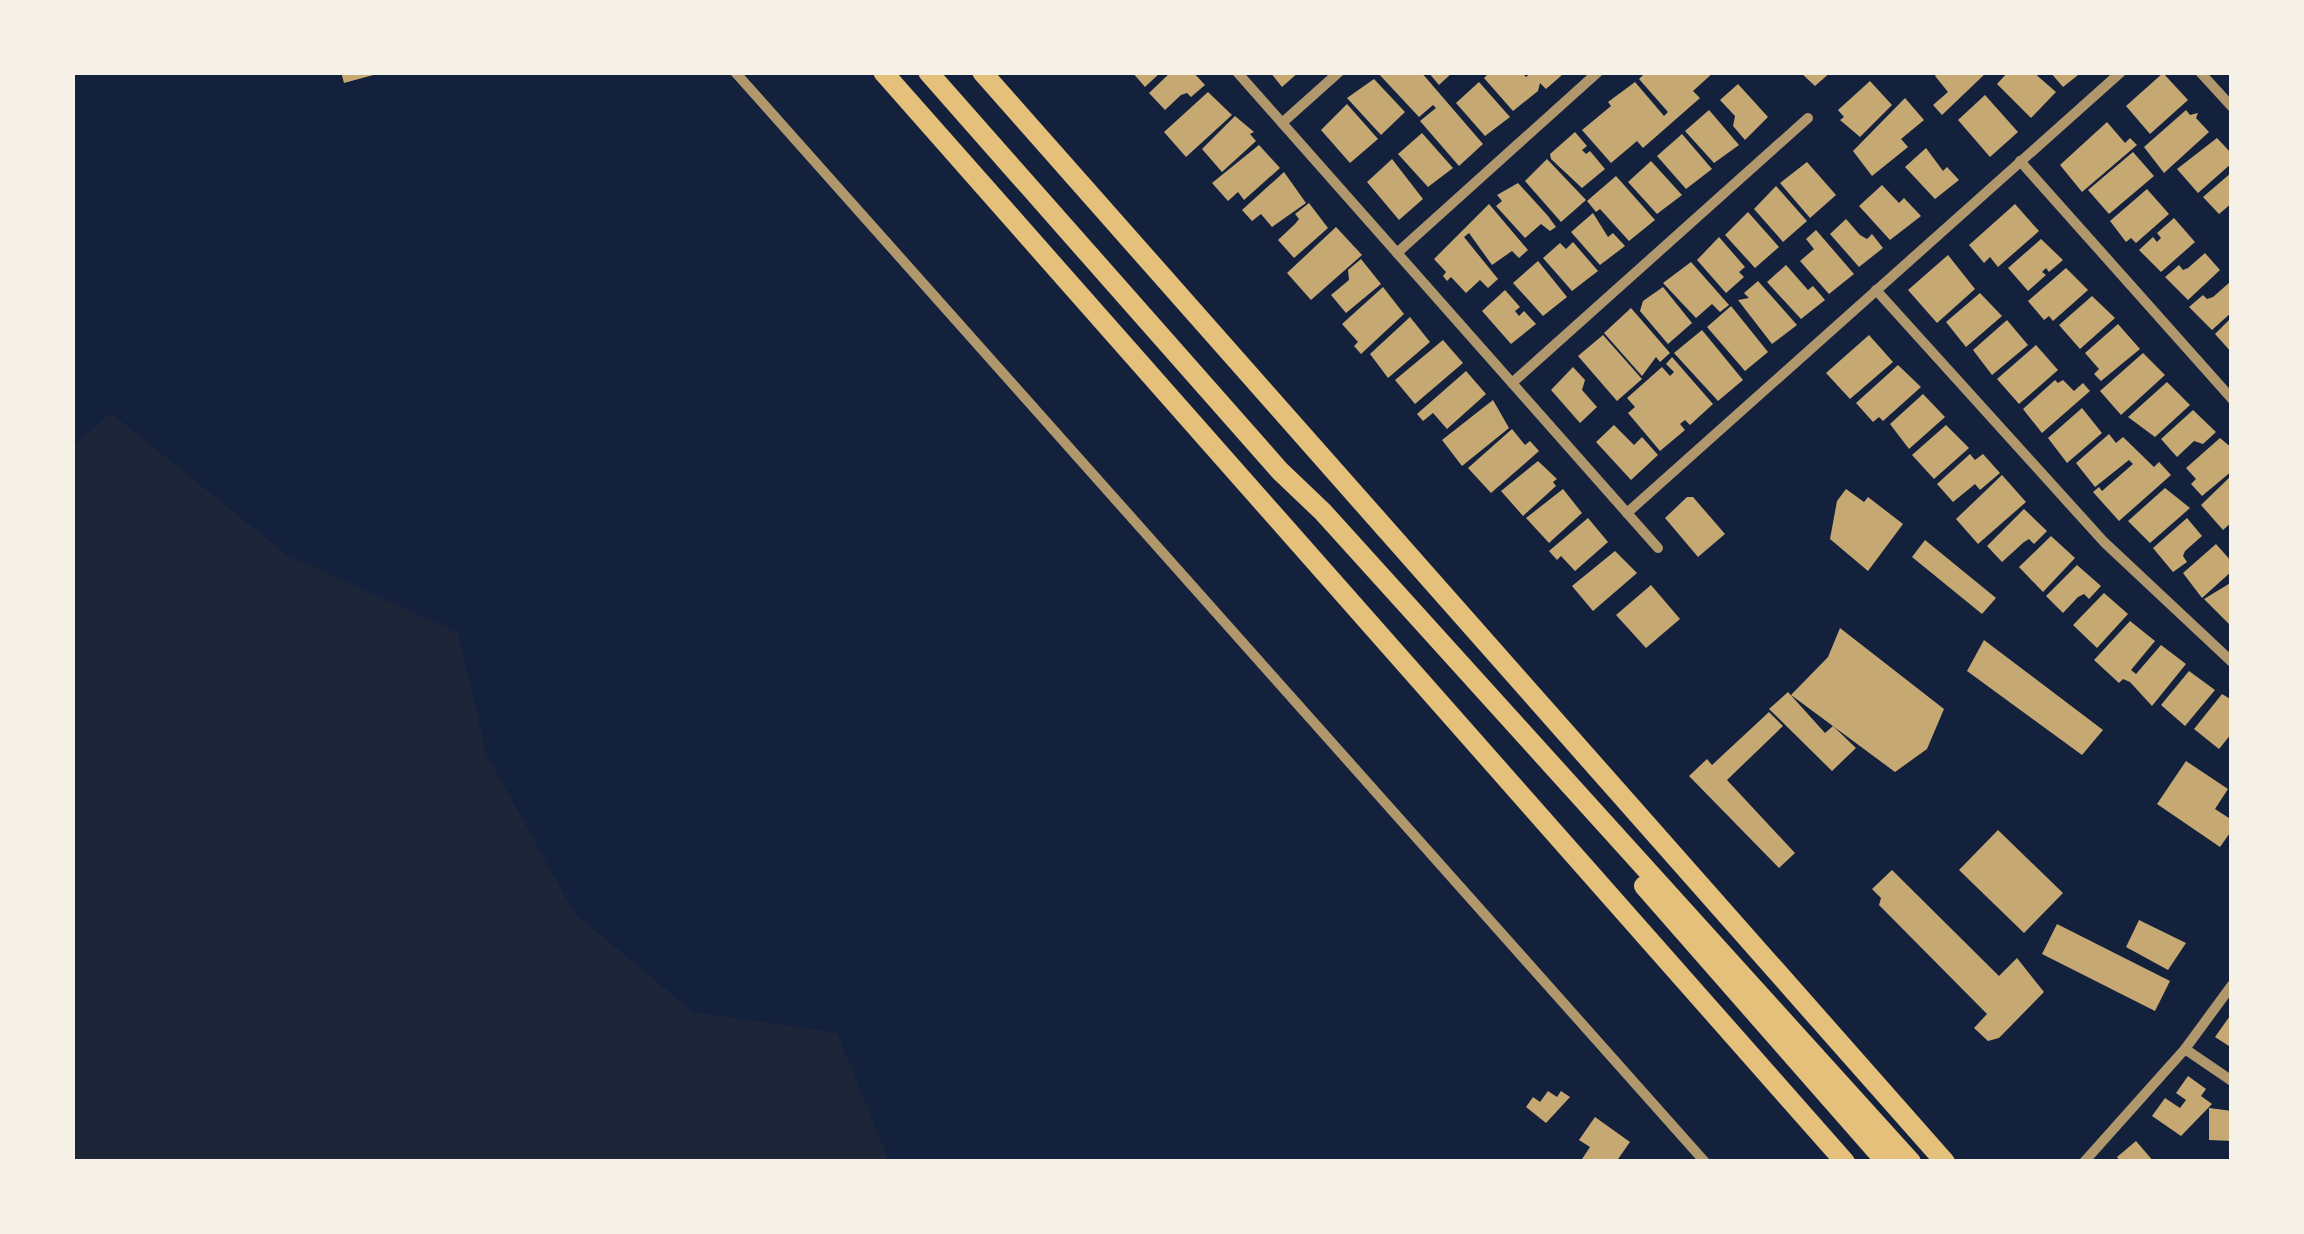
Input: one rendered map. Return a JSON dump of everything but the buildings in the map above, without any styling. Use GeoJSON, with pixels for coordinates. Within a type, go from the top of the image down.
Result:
{"type":"FeatureCollection","features":[{"type":"Feature","properties":{"kind":"highway"},"geometry":{"type":"LineString","coordinates":[[883,72],[1844,1162]]}},
{"type":"Feature","properties":{"kind":"highway"},"geometry":{"type":"LineString","coordinates":[[928,72],[1280,472],[1323,512],[1768,999],[1911,1162]]}},
{"type":"Feature","properties":{"kind":"highway"},"geometry":{"type":"LineString","coordinates":[[982,72],[1945,1162]]}},
{"type":"Feature","properties":{"kind":"highway"},"geometry":{"type":"LineString","coordinates":[[1280,472],[1315,522],[1886,1162]]}},
{"type":"Feature","properties":{"kind":"street"},"geometry":{"type":"LineString","coordinates":[[735,72],[1705,1162]]}},
{"type":"Feature","properties":{"kind":"street"},"geometry":{"type":"LineString","coordinates":[[1237,72],[1658,548]]}},
{"type":"Feature","properties":{"kind":"street"},"geometry":{"type":"LineString","coordinates":[[1282,123],[1339,72]]}},
{"type":"Feature","properties":{"kind":"street"},"geometry":{"type":"LineString","coordinates":[[1396,253],[1598,72]]}},
{"type":"Feature","properties":{"kind":"street"},"geometry":{"type":"LineString","coordinates":[[1627,513],[2120,72]]}},
{"type":"Feature","properties":{"kind":"street"},"geometry":{"type":"LineString","coordinates":[[2200,72],[2232,108]]}},
{"type":"Feature","properties":{"kind":"street"},"geometry":{"type":"LineString","coordinates":[[1512,383],[1808,118]]}},
{"type":"Feature","properties":{"kind":"street"},"geometry":{"type":"LineString","coordinates":[[2020,162],[2232,399]]}},
{"type":"Feature","properties":{"kind":"street"},"geometry":{"type":"LineString","coordinates":[[1876,290],[2104,542],[2232,662]]}},
{"type":"Feature","properties":{"kind":"street"},"geometry":{"type":"LineString","coordinates":[[2084,1162],[2185,1049],[2232,985]]}},
{"type":"Feature","properties":{"kind":"street"},"geometry":{"type":"LineString","coordinates":[[2185,1049],[2232,1080]]}},
{"type":"Feature","properties":{"kind":"shaded area"},"geometry":{"type":"Polygon","coordinates":[[[111,413],[287,555],[458,633],[486,753],[574,913],[693,1012],[837,1033],[889,1161],[73,1161],[73,446],[111,413]]]}}]}
